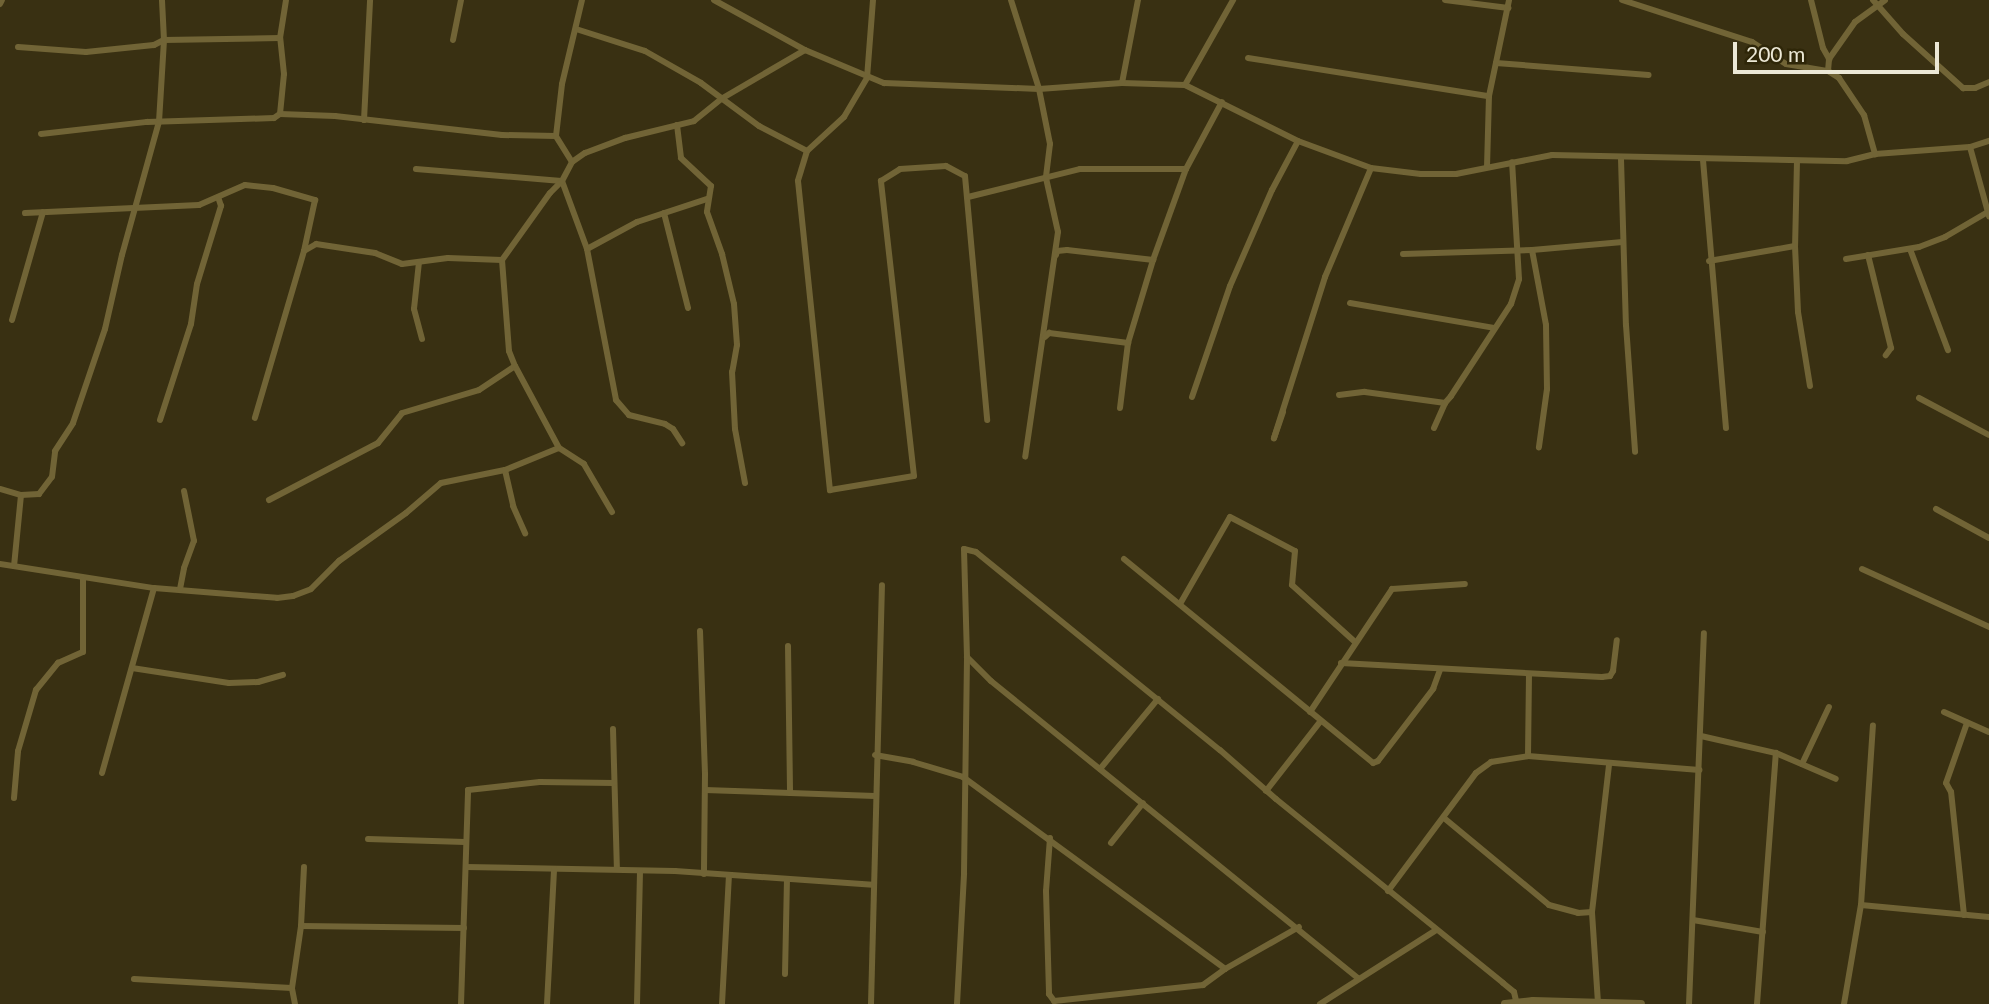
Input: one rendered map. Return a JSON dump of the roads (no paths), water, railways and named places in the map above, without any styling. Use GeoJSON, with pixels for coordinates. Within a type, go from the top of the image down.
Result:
{"type":"FeatureCollection","features":[{"type":"Feature","properties":{"kind":"street"},"geometry":{"type":"LineString","coordinates":[[0,489],[21,495],[40,494],[52,478],[55,451],[73,423],[105,329],[122,255],[137,210],[159,122],[164,40],[162,0]]}},
{"type":"Feature","properties":{"kind":"street"},"geometry":{"type":"LineString","coordinates":[[280,114],[284,74],[280,38],[286,0]]}},
{"type":"Feature","properties":{"kind":"street"},"geometry":{"type":"LineString","coordinates":[[364,120],[370,0]]}},
{"type":"Feature","properties":{"kind":"street"},"geometry":{"type":"LineString","coordinates":[[453,40],[461,0]]}},
{"type":"Feature","properties":{"kind":"street"},"geometry":{"type":"LineString","coordinates":[[572,162],[556,136],[562,84],[582,0]]}},
{"type":"Feature","properties":{"kind":"street"},"geometry":{"type":"LineString","coordinates":[[715,0],[805,50],[884,83],[1039,89],[1122,83],[1185,85],[1297,141],[1371,168],[1421,174],[1456,174],[1552,155],[1621,159],[1760,158],[1797,162],[1847,162],[1875,154],[1970,147],[1989,141]]}},
{"type":"Feature","properties":{"kind":"street"},"geometry":{"type":"LineString","coordinates":[[873,0],[867,78],[844,117],[807,151],[800,169],[798,193],[813,308],[818,393],[830,490],[914,476],[881,181],[900,169],[946,166],[965,176],[987,420]]}},
{"type":"Feature","properties":{"kind":"street"},"geometry":{"type":"LineString","coordinates":[[1011,0],[1039,89],[1050,144],[1046,178],[1058,232],[1025,457]]}},
{"type":"Feature","properties":{"kind":"street"},"geometry":{"type":"LineString","coordinates":[[1122,83],[1138,0]]}},
{"type":"Feature","properties":{"kind":"street"},"geometry":{"type":"LineString","coordinates":[[1185,85],[1233,0]]}},
{"type":"Feature","properties":{"kind":"street"},"geometry":{"type":"LineString","coordinates":[[1444,0],[1509,4],[1489,96],[1487,167]]}},
{"type":"Feature","properties":{"kind":"street"},"geometry":{"type":"LineString","coordinates":[[1622,0],[1658,9],[1752,42],[1786,64],[1828,71],[1844,82],[1864,115],[1875,154]]}},
{"type":"Feature","properties":{"kind":"street"},"geometry":{"type":"LineString","coordinates":[[1811,0],[1823,48],[1829,59]]}},
{"type":"Feature","properties":{"kind":"street"},"geometry":{"type":"LineString","coordinates":[[1873,0],[1903,34],[1963,88],[1975,88],[1989,82]]}},
{"type":"Feature","properties":{"kind":"street"},"geometry":{"type":"LineString","coordinates":[[1828,71],[1829,59],[1855,22],[1880,7],[1885,0]]}},
{"type":"Feature","properties":{"kind":"street"},"geometry":{"type":"LineString","coordinates":[[576,29],[645,51],[722,99],[759,126],[807,151]]}},
{"type":"Feature","properties":{"kind":"street"},"geometry":{"type":"LineString","coordinates":[[18,47],[86,52],[154,45],[164,40],[280,38]]}},
{"type":"Feature","properties":{"kind":"street"},"geometry":{"type":"LineString","coordinates":[[612,512],[584,464],[559,448],[515,366],[509,351],[502,260],[562,181],[572,162],[585,153],[625,138],[694,121],[722,99],[805,50]]}},
{"type":"Feature","properties":{"kind":"street"},"geometry":{"type":"LineString","coordinates":[[1248,58],[1489,96]]}},
{"type":"Feature","properties":{"kind":"street"},"geometry":{"type":"LineString","coordinates":[[1496,63],[1649,75]]}},
{"type":"Feature","properties":{"kind":"street"},"geometry":{"type":"LineString","coordinates":[[1120,408],[1128,343],[1153,260],[1186,169],[1222,102]]}},
{"type":"Feature","properties":{"kind":"street"},"geometry":{"type":"LineString","coordinates":[[41,134],[159,122],[274,118],[280,114],[502,135],[556,136]]}},
{"type":"Feature","properties":{"kind":"street"},"geometry":{"type":"LineString","coordinates":[[677,125],[681,158],[709,181],[707,212],[722,254],[735,312],[735,418],[745,482]]}},
{"type":"Feature","properties":{"kind":"street"},"geometry":{"type":"LineString","coordinates":[[1192,397],[1230,286],[1272,190],[1297,141]]}},
{"type":"Feature","properties":{"kind":"street"},"geometry":{"type":"LineString","coordinates":[[1846,259],[1910,249],[1945,237],[1987,214],[1970,147]]}},
{"type":"Feature","properties":{"kind":"street"},"geometry":{"type":"LineString","coordinates":[[1621,159],[1635,452]]}},
{"type":"Feature","properties":{"kind":"street"},"geometry":{"type":"LineString","coordinates":[[1703,160],[1709,261],[1726,428]]}},
{"type":"Feature","properties":{"kind":"street"},"geometry":{"type":"LineString","coordinates":[[1434,428],[1445,402],[1511,304],[1519,279],[1512,162]]}},
{"type":"Feature","properties":{"kind":"street"},"geometry":{"type":"LineString","coordinates":[[1797,162],[1795,246],[1798,312],[1810,386]]}},
{"type":"Feature","properties":{"kind":"street"},"geometry":{"type":"LineString","coordinates":[[1283,412],[1274,438],[1325,277],[1371,168]]}},
{"type":"Feature","properties":{"kind":"street"},"geometry":{"type":"LineString","coordinates":[[416,169],[562,181]]}},
{"type":"Feature","properties":{"kind":"street"},"geometry":{"type":"LineString","coordinates":[[968,197],[1080,169],[1186,169]]}},
{"type":"Feature","properties":{"kind":"street"},"geometry":{"type":"LineString","coordinates":[[562,181],[587,249],[616,400],[629,415],[665,424],[673,429],[682,443]]}},
{"type":"Feature","properties":{"kind":"street"},"geometry":{"type":"LineString","coordinates":[[25,213],[137,210],[199,205],[231,189],[256,185],[310,197],[316,205],[255,418]]}},
{"type":"Feature","properties":{"kind":"street"},"geometry":{"type":"LineString","coordinates":[[160,420],[191,324],[197,284],[220,206],[218,197]]}},
{"type":"Feature","properties":{"kind":"street"},"geometry":{"type":"LineString","coordinates":[[587,249],[638,222],[707,199]]}},
{"type":"Feature","properties":{"kind":"street"},"geometry":{"type":"LineString","coordinates":[[12,320],[43,212]]}},
{"type":"Feature","properties":{"kind":"street"},"geometry":{"type":"LineString","coordinates":[[664,213],[688,308]]}},
{"type":"Feature","properties":{"kind":"street"},"geometry":{"type":"LineString","coordinates":[[1403,254],[1516,251],[1623,242]]}},
{"type":"Feature","properties":{"kind":"street"},"geometry":{"type":"LineString","coordinates":[[303,251],[316,244],[375,253],[402,264],[448,258],[502,260]]}},
{"type":"Feature","properties":{"kind":"street"},"geometry":{"type":"LineString","coordinates":[[1709,261],[1795,246]]}},
{"type":"Feature","properties":{"kind":"street"},"geometry":{"type":"LineString","coordinates":[[1910,249],[1948,350]]}},
{"type":"Feature","properties":{"kind":"street"},"geometry":{"type":"LineString","coordinates":[[1054,261],[1057,251],[1067,250],[1153,260]]}},
{"type":"Feature","properties":{"kind":"street"},"geometry":{"type":"LineString","coordinates":[[1532,250],[1546,325],[1547,389],[1539,447]]}},
{"type":"Feature","properties":{"kind":"street"},"geometry":{"type":"LineString","coordinates":[[1868,255],[1891,348],[1886,355]]}},
{"type":"Feature","properties":{"kind":"street"},"geometry":{"type":"LineString","coordinates":[[419,262],[414,309],[422,339]]}},
{"type":"Feature","properties":{"kind":"street"},"geometry":{"type":"LineString","coordinates":[[1350,303],[1494,328]]}},
{"type":"Feature","properties":{"kind":"street"},"geometry":{"type":"LineString","coordinates":[[1043,341],[1049,333],[1128,343]]}},
{"type":"Feature","properties":{"kind":"street"},"geometry":{"type":"LineString","coordinates":[[269,499],[378,443],[402,413],[479,390],[515,366]]}},
{"type":"Feature","properties":{"kind":"street"},"geometry":{"type":"LineString","coordinates":[[1339,395],[1365,392],[1445,402]]}},
{"type":"Feature","properties":{"kind":"street"},"geometry":{"type":"LineString","coordinates":[[1919,398],[1989,435]]}},
{"type":"Feature","properties":{"kind":"street"},"geometry":{"type":"LineString","coordinates":[[0,564],[154,588],[277,598],[293,596],[311,589],[339,561],[406,513],[442,483],[505,470],[559,448]]}},
{"type":"Feature","properties":{"kind":"street"},"geometry":{"type":"LineString","coordinates":[[505,470],[513,506],[525,533]]}},
{"type":"Feature","properties":{"kind":"street"},"geometry":{"type":"LineString","coordinates":[[180,589],[194,541],[184,491]]}},
{"type":"Feature","properties":{"kind":"street"},"geometry":{"type":"LineString","coordinates":[[15,566],[21,495]]}},
{"type":"Feature","properties":{"kind":"street"},"geometry":{"type":"LineString","coordinates":[[1937,509],[1989,538]]}},
{"type":"Feature","properties":{"kind":"street"},"geometry":{"type":"LineString","coordinates":[[1180,604],[1230,517],[1295,551],[1292,585],[1355,642]]}},
{"type":"Feature","properties":{"kind":"street"},"geometry":{"type":"LineString","coordinates":[[957,1004],[964,873],[963,777],[967,657],[964,549],[976,552],[1158,699],[1514,992],[1516,1001]]}},
{"type":"Feature","properties":{"kind":"street"},"geometry":{"type":"LineString","coordinates":[[1124,559],[1373,763],[1378,761],[1433,689],[1440,670]]}},
{"type":"Feature","properties":{"kind":"street"},"geometry":{"type":"LineString","coordinates":[[1862,569],[1989,627]]}},
{"type":"Feature","properties":{"kind":"street"},"geometry":{"type":"LineString","coordinates":[[14,797],[18,751],[36,690],[58,663],[83,652],[83,579]]}},
{"type":"Feature","properties":{"kind":"street"},"geometry":{"type":"LineString","coordinates":[[1310,712],[1392,589],[1465,584]]}},
{"type":"Feature","properties":{"kind":"street"},"geometry":{"type":"LineString","coordinates":[[871,1004],[882,585]]}},
{"type":"Feature","properties":{"kind":"street"},"geometry":{"type":"LineString","coordinates":[[103,773],[154,588]]}},
{"type":"Feature","properties":{"kind":"street"},"geometry":{"type":"LineString","coordinates":[[700,631],[705,790],[704,874]]}},
{"type":"Feature","properties":{"kind":"street"},"geometry":{"type":"LineString","coordinates":[[1689,1004],[1704,633]]}},
{"type":"Feature","properties":{"kind":"street"},"geometry":{"type":"LineString","coordinates":[[1341,663],[1530,675],[1610,676],[1616,640]]}},
{"type":"Feature","properties":{"kind":"street"},"geometry":{"type":"LineString","coordinates":[[788,646],[790,793]]}},
{"type":"Feature","properties":{"kind":"street"},"geometry":{"type":"LineString","coordinates":[[967,657],[991,681],[1358,978]]}},
{"type":"Feature","properties":{"kind":"street"},"geometry":{"type":"LineString","coordinates":[[132,668],[229,683],[258,681],[283,675]]}},
{"type":"Feature","properties":{"kind":"street"},"geometry":{"type":"LineString","coordinates":[[1528,756],[1530,675]]}},
{"type":"Feature","properties":{"kind":"street"},"geometry":{"type":"LineString","coordinates":[[1100,769],[1158,699]]}},
{"type":"Feature","properties":{"kind":"street"},"geometry":{"type":"LineString","coordinates":[[1802,764],[1829,707]]}},
{"type":"Feature","properties":{"kind":"street"},"geometry":{"type":"LineString","coordinates":[[1944,712],[1989,732]]}},
{"type":"Feature","properties":{"kind":"street"},"geometry":{"type":"LineString","coordinates":[[1266,790],[1320,722]]}},
{"type":"Feature","properties":{"kind":"street"},"geometry":{"type":"LineString","coordinates":[[1964,915],[1951,792],[1946,783],[1967,723]]}},
{"type":"Feature","properties":{"kind":"street"},"geometry":{"type":"LineString","coordinates":[[1844,1004],[1861,905],[1873,725]]}},
{"type":"Feature","properties":{"kind":"street"},"geometry":{"type":"LineString","coordinates":[[613,729],[617,869]]}},
{"type":"Feature","properties":{"kind":"street"},"geometry":{"type":"LineString","coordinates":[[1701,736],[1776,753],[1836,779]]}},
{"type":"Feature","properties":{"kind":"street"},"geometry":{"type":"LineString","coordinates":[[1757,1004],[1776,753]]}},
{"type":"Feature","properties":{"kind":"street"},"geometry":{"type":"LineString","coordinates":[[876,755],[913,762],[963,777],[1050,838],[1225,969]]}},
{"type":"Feature","properties":{"kind":"street"},"geometry":{"type":"LineString","coordinates":[[1388,891],[1482,766],[1503,759],[1528,756],[1699,770]]}},
{"type":"Feature","properties":{"kind":"street"},"geometry":{"type":"LineString","coordinates":[[1598,1003],[1592,912],[1609,764]]}},
{"type":"Feature","properties":{"kind":"street"},"geometry":{"type":"LineString","coordinates":[[461,1004],[468,790],[473,787],[540,782],[614,783]]}},
{"type":"Feature","properties":{"kind":"street"},"geometry":{"type":"LineString","coordinates":[[705,790],[875,796]]}},
{"type":"Feature","properties":{"kind":"street"},"geometry":{"type":"LineString","coordinates":[[1111,843],[1143,803]]}},
{"type":"Feature","properties":{"kind":"street"},"geometry":{"type":"LineString","coordinates":[[1444,818],[1549,905],[1578,913],[1592,912]]}},
{"type":"Feature","properties":{"kind":"street"},"geometry":{"type":"LineString","coordinates":[[1050,838],[1046,891],[1049,994],[1054,1001],[1094,1001],[1203,985],[1225,969],[1298,927]]}},
{"type":"Feature","properties":{"kind":"street"},"geometry":{"type":"LineString","coordinates":[[368,839],[466,842]]}},
{"type":"Feature","properties":{"kind":"street"},"geometry":{"type":"LineString","coordinates":[[295,1004],[292,988],[304,867]]}},
{"type":"Feature","properties":{"kind":"street"},"geometry":{"type":"LineString","coordinates":[[466,867],[640,870],[873,885]]}},
{"type":"Feature","properties":{"kind":"street"},"geometry":{"type":"LineString","coordinates":[[547,1004],[554,869]]}},
{"type":"Feature","properties":{"kind":"street"},"geometry":{"type":"LineString","coordinates":[[636,1004],[640,870]]}},
{"type":"Feature","properties":{"kind":"street"},"geometry":{"type":"LineString","coordinates":[[722,1004],[729,876]]}},
{"type":"Feature","properties":{"kind":"street"},"geometry":{"type":"LineString","coordinates":[[785,974],[788,880]]}},
{"type":"Feature","properties":{"kind":"street"},"geometry":{"type":"LineString","coordinates":[[1861,905],[1989,917]]}},
{"type":"Feature","properties":{"kind":"street"},"geometry":{"type":"LineString","coordinates":[[1693,920],[1763,932]]}},
{"type":"Feature","properties":{"kind":"street"},"geometry":{"type":"LineString","coordinates":[[300,926],[464,928]]}},
{"type":"Feature","properties":{"kind":"street"},"geometry":{"type":"LineString","coordinates":[[1320,1004],[1436,930]]}},
{"type":"Feature","properties":{"kind":"street"},"geometry":{"type":"LineString","coordinates":[[134,979],[292,988]]}},
{"type":"Feature","properties":{"kind":"street"},"geometry":{"type":"LineString","coordinates":[[1505,1004],[1516,1001],[1641,1004]]}}]}
